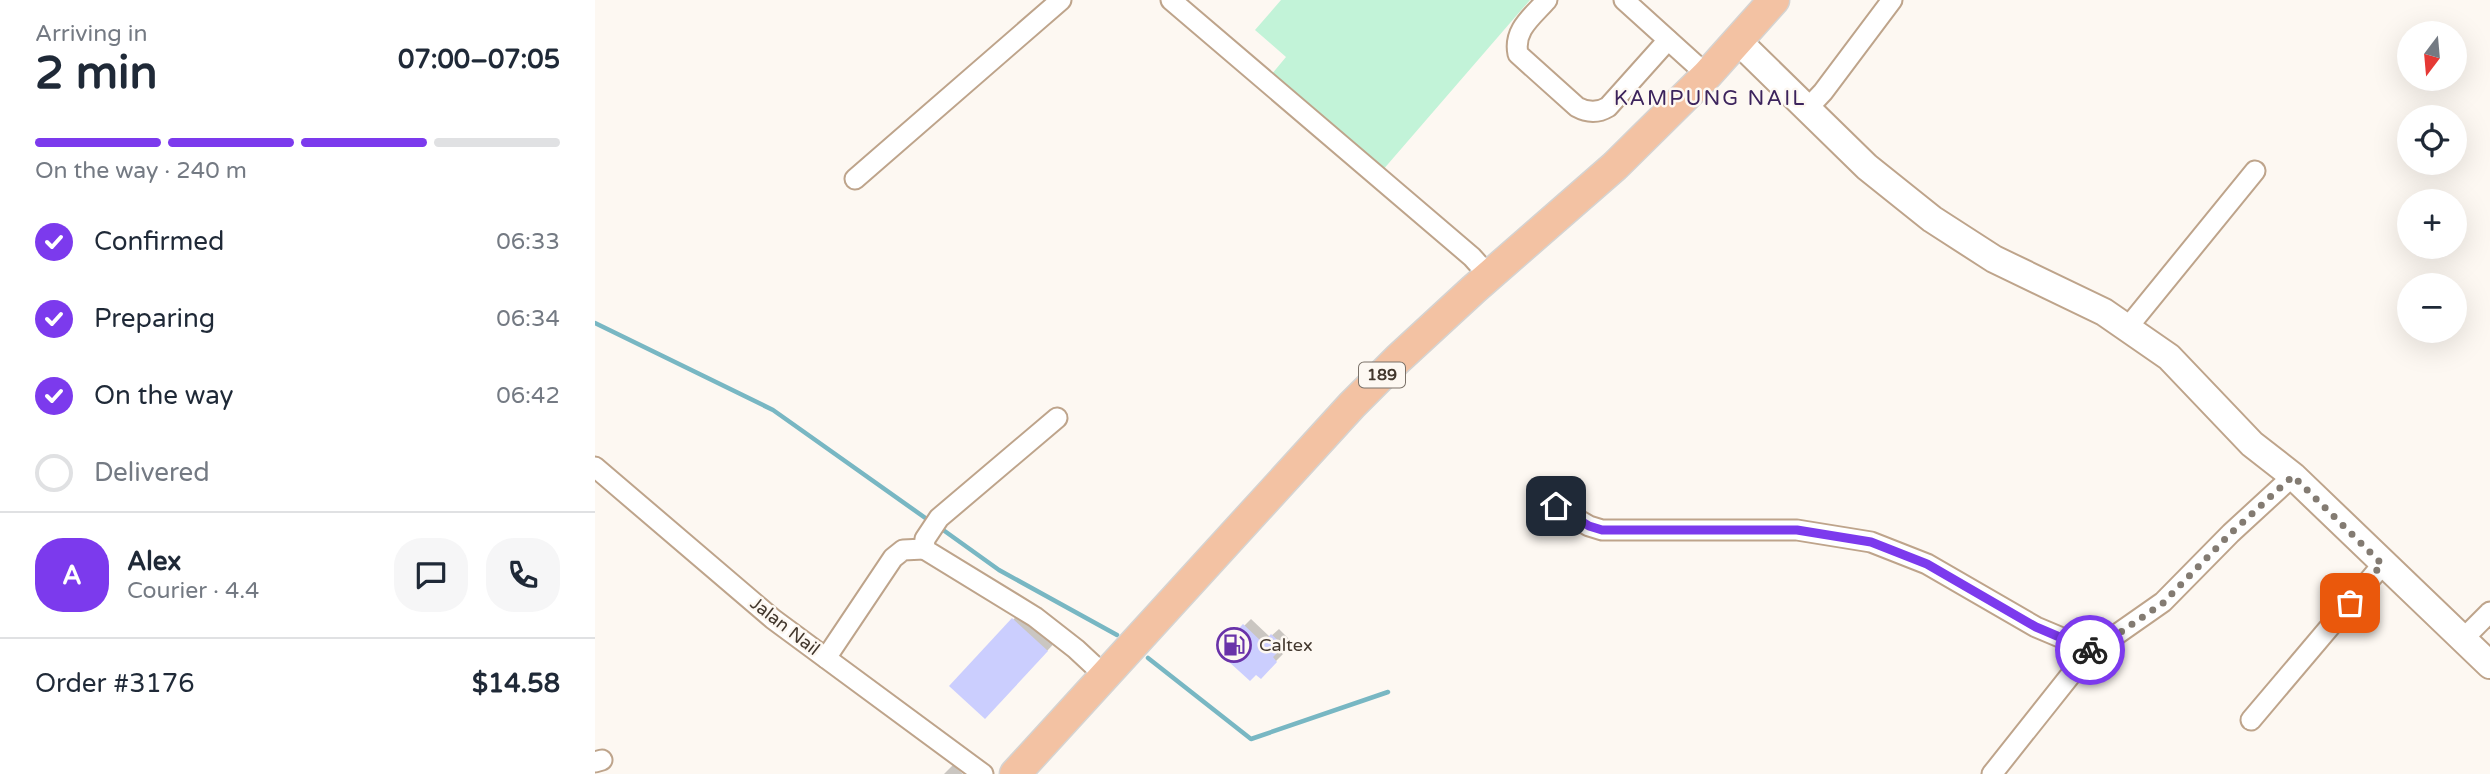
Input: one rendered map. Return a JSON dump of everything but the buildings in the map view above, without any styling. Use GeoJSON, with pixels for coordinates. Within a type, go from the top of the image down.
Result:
{"type":"FeatureCollection","features":[{"type":"Feature","properties":{"kind":"main road","name":"189"},"geometry":{"type":"LineString","coordinates":[[1015,774],[1352,405],[1489,276],[1615,166],[1707,75],[1774,0]]}},
{"type":"Feature","properties":{"kind":"street"},"geometry":{"type":"LineString","coordinates":[[855,179],[1061,0]]}},
{"type":"Feature","properties":{"kind":"street"},"geometry":{"type":"LineString","coordinates":[[1171,0],[1472,257],[1489,276]]}},
{"type":"Feature","properties":{"kind":"street"},"geometry":{"type":"LineString","coordinates":[[1548,0],[1519,31],[1516,43],[1518,54],[1577,107],[1587,111],[1598,112],[1608,107],[1668,40]]}},
{"type":"Feature","properties":{"kind":"street"},"geometry":{"type":"LineString","coordinates":[[1624,0],[1707,75]]}},
{"type":"Feature","properties":{"kind":"street"},"geometry":{"type":"LineString","coordinates":[[1807,109],[1823,92],[1892,0]]}},
{"type":"Feature","properties":{"kind":"street"},"geometry":{"type":"LineString","coordinates":[[1738,41],[1867,167],[1932,219],[1966,243],[2026,275],[2082,300],[2128,327],[2169,357],[2252,444],[2293,476],[2490,666]]}},
{"type":"Feature","properties":{"kind":"street"},"geometry":{"type":"LineString","coordinates":[[2128,327],[2255,171]]}},
{"type":"Feature","properties":{"kind":"street"},"geometry":{"type":"LineString","coordinates":[[924,549],[925,539],[934,523],[1057,418]]}},
{"type":"Feature","properties":{"kind":"street","name":"Jalan Nail"},"geometry":{"type":"LineString","coordinates":[[595,467],[773,619],[983,774]]}},
{"type":"Feature","properties":{"kind":"street"},"geometry":{"type":"LineString","coordinates":[[1992,774],[2093,651],[2163,603],[2231,533],[2293,476]]}},
{"type":"Feature","properties":{"kind":"street"},"geometry":{"type":"LineString","coordinates":[[1556,506],[1589,526],[1602,530],[1797,530],[1871,542],[1927,564],[2036,627],[2093,651]]}},
{"type":"Feature","properties":{"kind":"street"},"geometry":{"type":"LineString","coordinates":[[826,658],[893,558],[903,550],[924,549],[1035,617],[1105,676]]}},
{"type":"Feature","properties":{"kind":"street"},"geometry":{"type":"LineString","coordinates":[[2251,720],[2382,564]]}},
{"type":"Feature","properties":{"kind":"street"},"geometry":{"type":"LineString","coordinates":[[2462,640],[2490,612]]}},
{"type":"Feature","properties":{"kind":"green space"},"geometry":{"type":"Polygon","coordinates":[[[1281,0],[1530,0],[1382,171],[1271,75],[1286,57],[1255,30],[1281,0]]]}},
{"type":"Feature","properties":{"kind":"waterway"},"geometry":{"type":"LineString","coordinates":[[595,323],[773,410],[931,522]]}},
{"type":"Feature","properties":{"kind":"waterway"},"geometry":{"type":"LineString","coordinates":[[939,527],[999,570],[1117,635]]}},
{"type":"Feature","properties":{"kind":"waterway"},"geometry":{"type":"LineString","coordinates":[[1148,658],[1251,739],[1388,692]]}},
{"type":"Feature","properties":{"kind":"way so far"},"geometry":{"type":"LineString","coordinates":[[2090,650],[2093,651],[2163,603],[2231,533],[2293,476],[2382,564],[2350,603]]}},
{"type":"Feature","properties":{"kind":"place","name":"Caltex"},"geometry":{"type":"Point","coordinates":[1234,645]}},
{"type":"Feature","properties":{"kind":"district","name":"KAMPUNG NAIL"},"geometry":{"type":"Point","coordinates":[1710,98]}},
{"type":"Feature","properties":{"kind":"route"},"geometry":{"type":"LineString","coordinates":[[1556,506],[1589,526],[1602,530],[1797,530],[1871,542],[1927,564],[2036,627],[2090,650]]}}]}
